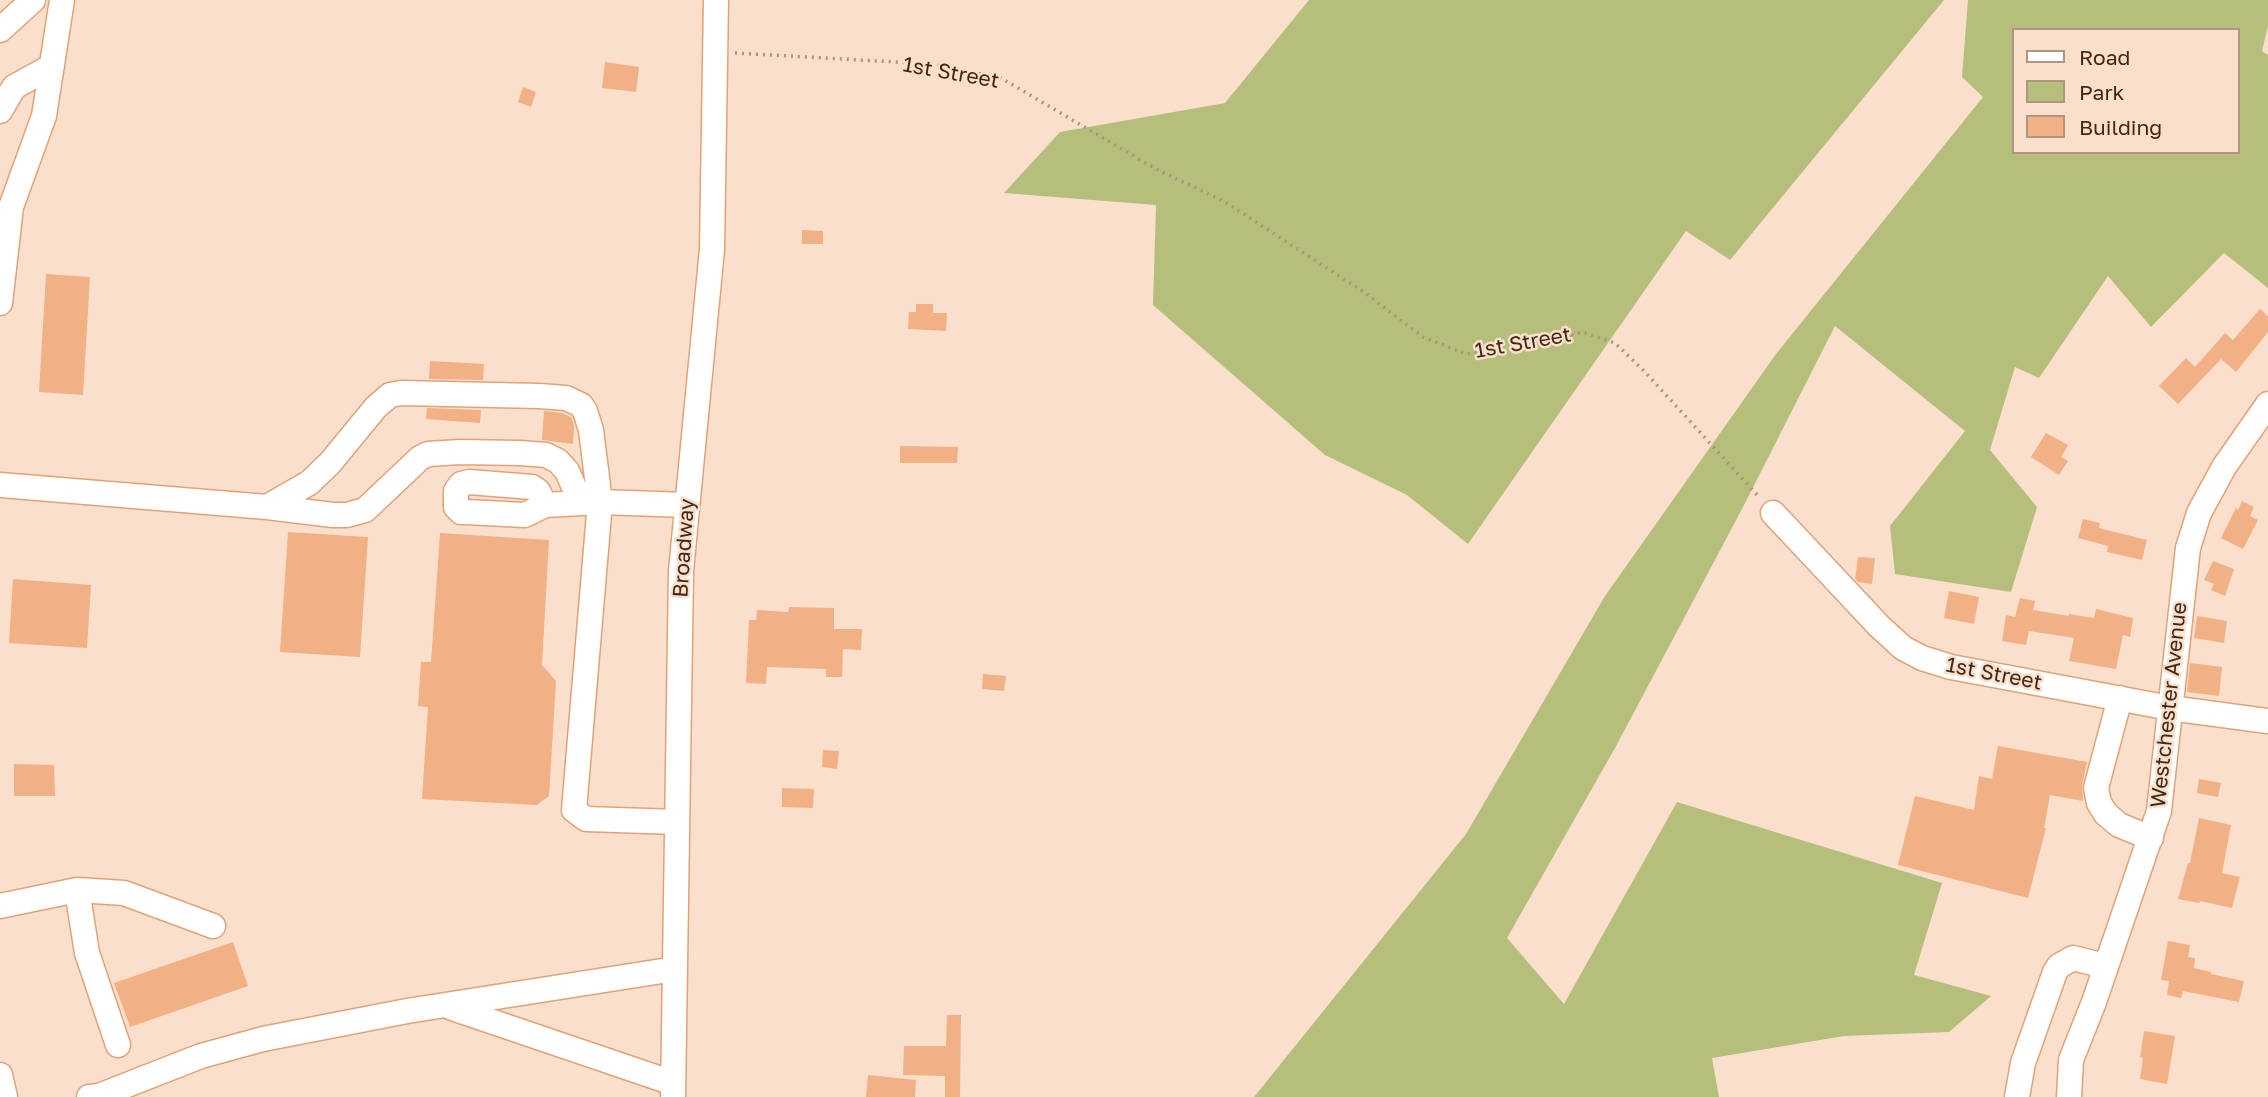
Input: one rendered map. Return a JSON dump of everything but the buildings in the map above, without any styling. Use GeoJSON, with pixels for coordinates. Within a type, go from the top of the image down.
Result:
{"type":"FeatureCollection","features":[{"type":"Feature","properties":{"kind":"street"},"geometry":{"type":"LineString","coordinates":[[0,30],[33,0]]}},
{"type":"Feature","properties":{"kind":"street"},"geometry":{"type":"LineString","coordinates":[[0,303],[11,207],[44,116],[62,0]]}},
{"type":"Feature","properties":{"kind":"street","name":"Broadway"},"geometry":{"type":"LineString","coordinates":[[673,1090],[679,637],[687,505],[712,248],[716,0]]}},
{"type":"Feature","properties":{"kind":"street"},"geometry":{"type":"LineString","coordinates":[[0,111],[14,87],[52,65]]}},
{"type":"Feature","properties":{"kind":"street"},"geometry":{"type":"LineString","coordinates":[[267,507],[309,483],[330,463],[376,407],[390,395],[538,396],[575,401],[585,411],[589,420],[597,463],[590,502],[574,810],[586,819],[677,822]]}},
{"type":"Feature","properties":{"kind":"street","name":"Westchester Avenue"},"geometry":{"type":"LineString","coordinates":[[2070,1097],[2071,1060],[2159,811],[2182,583],[2192,537],[2199,513],[2224,467],[2268,404]]}},
{"type":"Feature","properties":{"kind":"street"},"geometry":{"type":"LineString","coordinates":[[0,485],[334,515],[358,513],[373,503],[420,458],[435,453],[460,452],[553,457],[590,502]]}},
{"type":"Feature","properties":{"kind":"street"},"geometry":{"type":"LineString","coordinates":[[545,505],[590,502],[687,505]]}},
{"type":"Feature","properties":{"kind":"street","name":"1st Street"},"geometry":{"type":"LineString","coordinates":[[1773,513],[1879,626],[1903,648],[1922,658],[1951,667],[2170,708],[2268,721]]}},
{"type":"Feature","properties":{"kind":"street"},"geometry":{"type":"LineString","coordinates":[[2120,698],[2096,788],[2099,803],[2106,814],[2119,825],[2151,838]]}},
{"type":"Feature","properties":{"kind":"street"},"geometry":{"type":"LineString","coordinates":[[0,906],[76,890],[124,893],[213,926]]}},
{"type":"Feature","properties":{"kind":"street"},"geometry":{"type":"LineString","coordinates":[[76,890],[87,953],[118,1045]]}},
{"type":"Feature","properties":{"kind":"street"},"geometry":{"type":"LineString","coordinates":[[2017,1097],[2023,1063],[2059,966],[2073,958],[2105,966]]}},
{"type":"Feature","properties":{"kind":"street"},"geometry":{"type":"LineString","coordinates":[[89,1097],[99,1096],[201,1056],[262,1039],[676,969]]}},
{"type":"Feature","properties":{"kind":"street"},"geometry":{"type":"LineString","coordinates":[[445,1006],[673,1090]]}},
{"type":"Feature","properties":{"kind":"street"},"geometry":{"type":"LineString","coordinates":[[0,1075],[5,1097]]}},
{"type":"Feature","properties":{"kind":"path","name":"1st Street"},"geometry":{"type":"LineString","coordinates":[[716,52],[932,65],[1001,78],[1156,169],[1225,202],[1364,292],[1423,337],[1466,354],[1508,350],[1582,332],[1615,344],[1645,372],[1773,513]]}},
{"type":"Feature","properties":{"kind":"green space"},"geometry":{"type":"Polygon","coordinates":[[[1309,0],[1944,0],[1730,260],[1686,231],[1468,544],[1407,495],[1325,455],[1153,305],[1156,205],[1004,193],[1060,132],[1225,103],[1309,0]]]}},
{"type":"Feature","properties":{"kind":"green space"},"geometry":{"type":"Polygon","coordinates":[[[1968,0],[2268,0],[2268,26],[2262,51],[2268,55],[2268,288],[2224,253],[2151,327],[2108,276],[2039,378],[2015,367],[1990,450],[2037,507],[2011,592],[1895,574],[1890,526],[1965,431],[1835,326],[1742,509],[1615,748],[1507,938],[1564,1004],[1677,802],[1942,883],[1914,975],[1991,996],[1949,1032],[1844,1036],[1712,1058],[1719,1097],[1254,1097],[1466,834],[1605,596],[1776,354],[1983,97],[1962,77],[1968,0]]]}}]}
